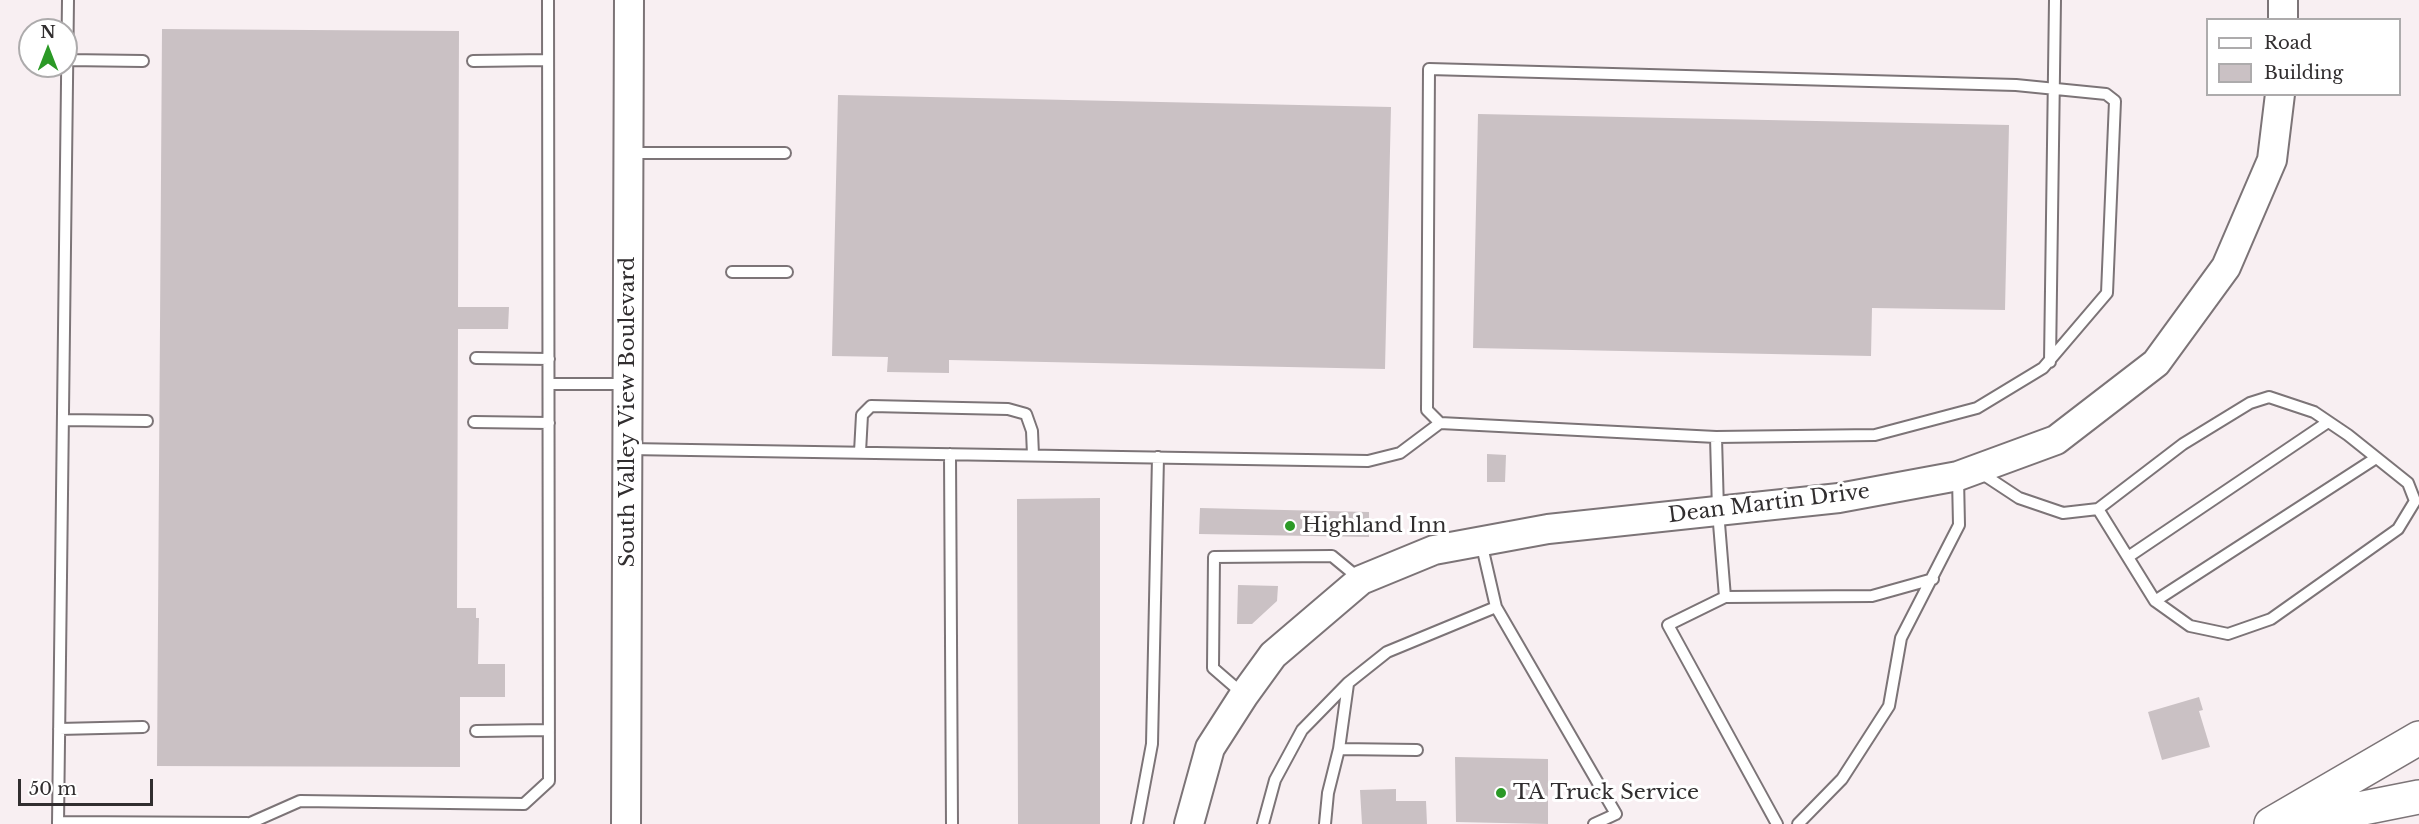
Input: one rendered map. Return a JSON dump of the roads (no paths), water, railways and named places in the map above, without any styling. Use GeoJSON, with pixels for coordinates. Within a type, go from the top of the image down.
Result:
{"type":"FeatureCollection","features":[{"type":"Feature","properties":{"kind":"highway"},"geometry":{"type":"LineString","coordinates":[[2271,824],[2419,738]]}},
{"type":"Feature","properties":{"kind":"highway"},"geometry":{"type":"LineString","coordinates":[[2285,824],[2419,797]]}},
{"type":"Feature","properties":{"kind":"main road","name":"South Valley View Boulevard"},"geometry":{"type":"LineString","coordinates":[[626,824],[629,0]]}},
{"type":"Feature","properties":{"kind":"main road"},"geometry":{"type":"LineString","coordinates":[[2283,0],[2283,18]]}},
{"type":"Feature","properties":{"kind":"main road","name":"Dean Martin Drive"},"geometry":{"type":"LineString","coordinates":[[1190,824],[1210,748],[1244,695],[1273,655],[1361,580],[1434,550],[1548,529],[1839,498],[1966,473],[2056,440],[2156,363],[2226,267],[2272,160],[2280,96]]}},
{"type":"Feature","properties":{"kind":"lane"},"geometry":{"type":"LineString","coordinates":[[68,0],[68,18]]}},
{"type":"Feature","properties":{"kind":"lane"},"geometry":{"type":"LineString","coordinates":[[67,78],[58,823],[247,824],[300,801],[524,804],[549,781],[548,0]]}},
{"type":"Feature","properties":{"kind":"lane"},"geometry":{"type":"LineString","coordinates":[[2049,362],[2055,0]]}},
{"type":"Feature","properties":{"kind":"lane"},"geometry":{"type":"LineString","coordinates":[[78,60],[143,61]]}},
{"type":"Feature","properties":{"kind":"lane"},"geometry":{"type":"LineString","coordinates":[[472,61],[548,60]]}},
{"type":"Feature","properties":{"kind":"lane"},"geometry":{"type":"LineString","coordinates":[[628,449],[1368,461],[1400,453],[1440,423],[1716,437],[1875,435],[1977,408],[2049,362],[2107,294],[2115,101],[2106,94],[2016,85],[1429,69],[1427,410],[1440,423]]}},
{"type":"Feature","properties":{"kind":"lane"},"geometry":{"type":"LineString","coordinates":[[629,153],[785,153]]}},
{"type":"Feature","properties":{"kind":"lane"},"geometry":{"type":"LineString","coordinates":[[732,272],[787,272]]}},
{"type":"Feature","properties":{"kind":"lane"},"geometry":{"type":"LineString","coordinates":[[476,358],[549,359]]}},
{"type":"Feature","properties":{"kind":"lane"},"geometry":{"type":"LineString","coordinates":[[549,384],[628,384]]}},
{"type":"Feature","properties":{"kind":"lane"},"geometry":{"type":"LineString","coordinates":[[1798,824],[1842,778],[1889,706],[1901,638],[1959,525],[1966,473],[2019,498],[2063,513],[2098,509],[2183,444],[2250,403],[2269,397],[2314,412],[2408,483],[2415,501],[2398,529],[2271,619],[2228,634],[2190,626],[2155,601],[2098,509]]}},
{"type":"Feature","properties":{"kind":"lane"},"geometry":{"type":"LineString","coordinates":[[860,452],[862,415],[871,406],[1008,409],[1026,414],[1032,431],[1033,455]]}},
{"type":"Feature","properties":{"kind":"lane"},"geometry":{"type":"LineString","coordinates":[[63,420],[147,421]]}},
{"type":"Feature","properties":{"kind":"lane"},"geometry":{"type":"LineString","coordinates":[[474,422],[549,423]]}},
{"type":"Feature","properties":{"kind":"lane"},"geometry":{"type":"LineString","coordinates":[[2128,557],[2328,422]]}},
{"type":"Feature","properties":{"kind":"lane"},"geometry":{"type":"LineString","coordinates":[[1716,437],[1718,511],[1725,597]]}},
{"type":"Feature","properties":{"kind":"lane"},"geometry":{"type":"LineString","coordinates":[[950,454],[952,824]]}},
{"type":"Feature","properties":{"kind":"lane"},"geometry":{"type":"LineString","coordinates":[[1137,824],[1152,744],[1158,457]]}},
{"type":"Feature","properties":{"kind":"lane"},"geometry":{"type":"LineString","coordinates":[[2155,601],[2376,458]]}},
{"type":"Feature","properties":{"kind":"lane"},"geometry":{"type":"LineString","coordinates":[[1481,541],[1496,607],[1619,819],[1594,824]]}},
{"type":"Feature","properties":{"kind":"lane"},"geometry":{"type":"LineString","coordinates":[[1244,695],[1212,668],[1214,557],[1332,556],[1361,580]]}},
{"type":"Feature","properties":{"kind":"lane"},"geometry":{"type":"LineString","coordinates":[[1777,824],[1668,625],[1725,597],[1872,596],[1933,579]]}},
{"type":"Feature","properties":{"kind":"lane"},"geometry":{"type":"LineString","coordinates":[[1263,824],[1275,780],[1302,730],[1348,683],[1387,652],[1496,607]]}},
{"type":"Feature","properties":{"kind":"lane"},"geometry":{"type":"LineString","coordinates":[[1325,824],[1328,793],[1339,749],[1348,683]]}},
{"type":"Feature","properties":{"kind":"lane"},"geometry":{"type":"LineString","coordinates":[[59,729],[143,728]]}},
{"type":"Feature","properties":{"kind":"lane"},"geometry":{"type":"LineString","coordinates":[[476,731],[549,730]]}},
{"type":"Feature","properties":{"kind":"lane"},"geometry":{"type":"LineString","coordinates":[[1339,749],[1417,750]]}},
{"type":"Feature","properties":{"kind":"place","name":"Highland Inn"},"geometry":{"type":"Point","coordinates":[1290,526]}},
{"type":"Feature","properties":{"kind":"place","name":"TA Truck Service"},"geometry":{"type":"Point","coordinates":[1501,793]}}]}
